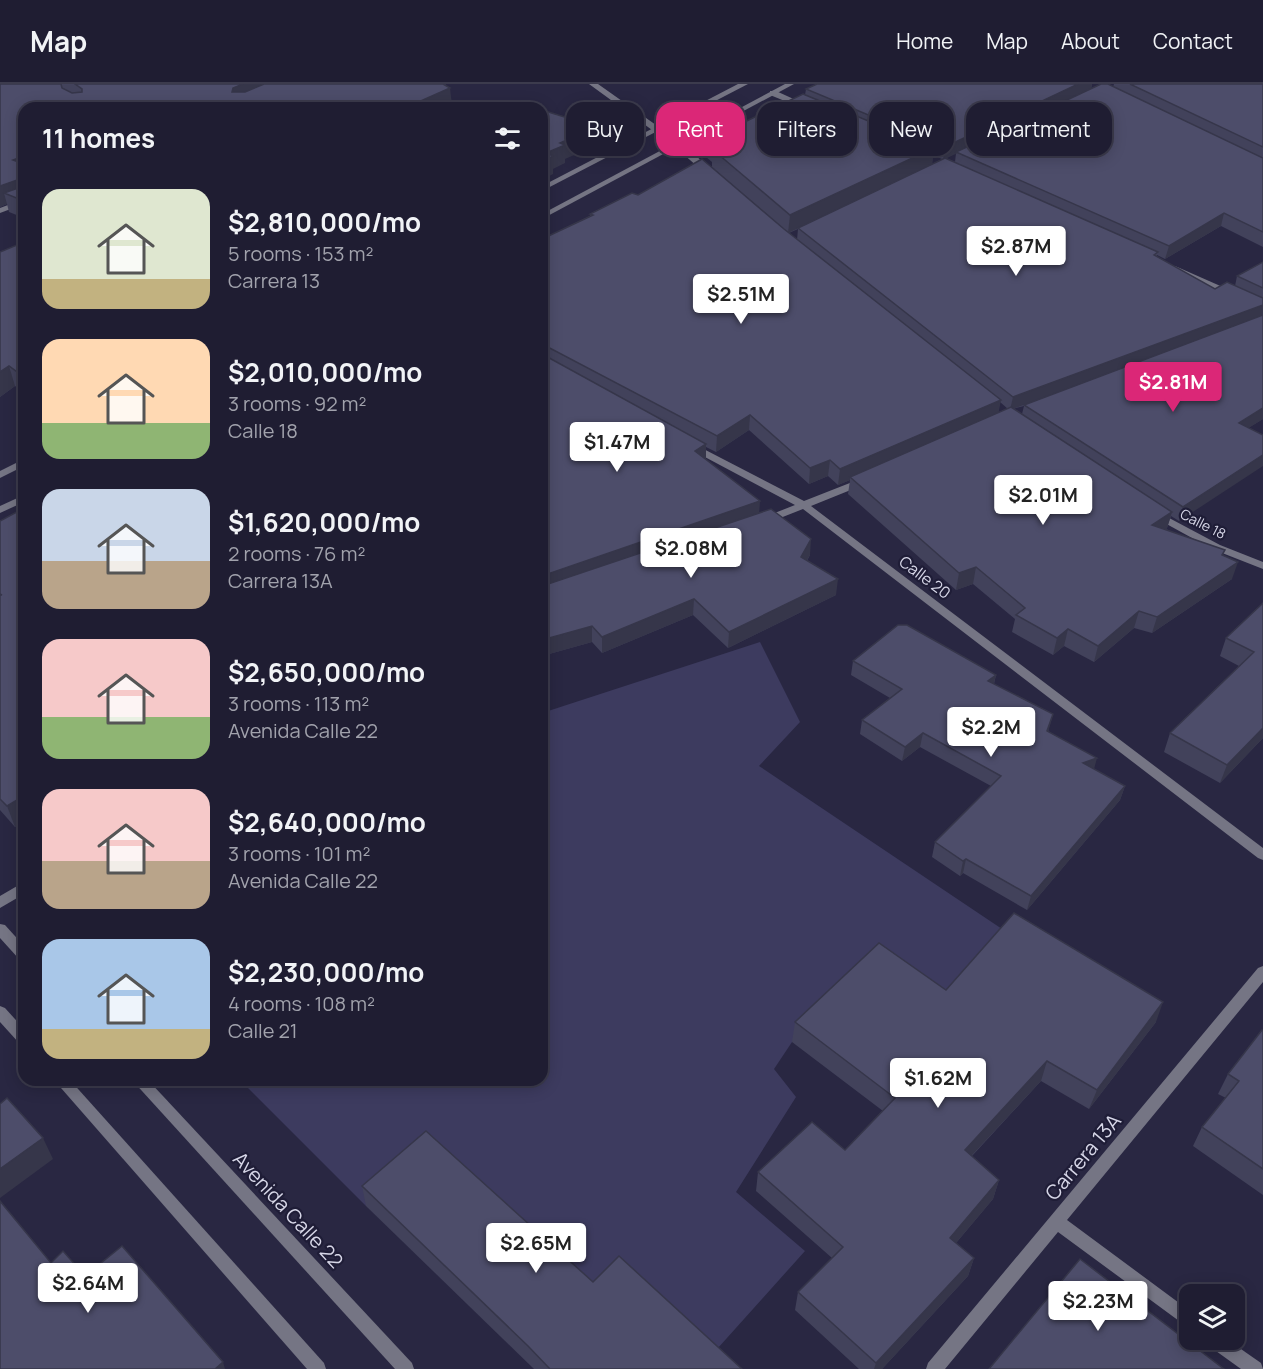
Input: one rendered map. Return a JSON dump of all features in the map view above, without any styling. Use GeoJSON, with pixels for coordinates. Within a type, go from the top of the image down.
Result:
{"type":"FeatureCollection","features":[{"type":"Feature","properties":{"kind":"street"},"geometry":{"type":"LineString","coordinates":[[593,84],[656,128]]}},
{"type":"Feature","properties":{"kind":"street"},"geometry":{"type":"LineString","coordinates":[[710,102],[744,84]]}},
{"type":"Feature","properties":{"kind":"street"},"geometry":{"type":"LineString","coordinates":[[745,108],[789,84]]}},
{"type":"Feature","properties":{"kind":"street"},"geometry":{"type":"LineString","coordinates":[[773,93],[794,102]]}},
{"type":"Feature","properties":{"kind":"street"},"geometry":{"type":"LineString","coordinates":[[548,186],[656,130]]}},
{"type":"Feature","properties":{"kind":"street"},"geometry":{"type":"LineString","coordinates":[[548,215],[656,156]]}},
{"type":"Feature","properties":{"kind":"street"},"geometry":{"type":"LineString","coordinates":[[691,156],[719,181]]}},
{"type":"Feature","properties":{"kind":"street"},"geometry":{"type":"LineString","coordinates":[[0,212],[18,204]]}},
{"type":"Feature","properties":{"kind":"street"},"geometry":{"type":"LineString","coordinates":[[1168,265],[1242,299]]}},
{"type":"Feature","properties":{"kind":"street","name":"Calle 20"},"geometry":{"type":"LineString","coordinates":[[678,438],[805,506],[1263,855]]}},
{"type":"Feature","properties":{"kind":"street"},"geometry":{"type":"LineString","coordinates":[[0,475],[18,465]]}},
{"type":"Feature","properties":{"kind":"street"},"geometry":{"type":"LineString","coordinates":[[750,525],[805,506],[869,478]]}},
{"type":"Feature","properties":{"kind":"street"},"geometry":{"type":"LineString","coordinates":[[0,510],[18,501]]}},
{"type":"Feature","properties":{"kind":"street","name":"Calle 18"},"geometry":{"type":"LineString","coordinates":[[1148,508],[1216,547],[1263,566]]}},
{"type":"Feature","properties":{"kind":"street"},"geometry":{"type":"LineString","coordinates":[[0,903],[18,891]]}},
{"type":"Feature","properties":{"kind":"street"},"geometry":{"type":"LineString","coordinates":[[0,929],[18,948]]}},
{"type":"Feature","properties":{"kind":"street","name":"Carrera 13A"},"geometry":{"type":"LineString","coordinates":[[934,1369],[1263,972]]}},
{"type":"Feature","properties":{"kind":"street"},"geometry":{"type":"LineString","coordinates":[[0,1012],[18,1032]]}},
{"type":"Feature","properties":{"kind":"street"},"geometry":{"type":"LineString","coordinates":[[66,1086],[318,1369]]}},
{"type":"Feature","properties":{"kind":"street","name":"Avenida Calle 22"},"geometry":{"type":"LineString","coordinates":[[146,1086],[406,1369]]}},
{"type":"Feature","properties":{"kind":"street"},"geometry":{"type":"LineString","coordinates":[[1057,1222],[1179,1313]]}},
{"type":"Feature","properties":{"kind":"street"},"geometry":{"type":"LineString","coordinates":[[1229,1350],[1255,1369]]}},
{"type":"Feature","properties":{"kind":"shaded area"},"geometry":{"type":"Polygon","coordinates":[[[760,642],[800,722],[759,766],[1008,933],[939,1013],[862,959],[792,1042],[774,1069],[796,1097],[736,1192],[805,1251],[709,1358],[594,1300],[429,1151],[366,1206],[246,1086],[548,1086],[548,711],[760,642]]]}},
{"type":"Feature","properties":{"kind":"building"},"geometry":{"type":"Polygon","coordinates":[[[0,84],[61,84],[62,88],[72,93],[82,92],[82,89],[75,84],[243,84],[233,88],[232,92],[245,92],[264,84],[443,84],[450,88],[418,102],[18,102],[18,158],[13,160],[18,162],[18,180],[0,186],[0,84]]]}},
{"type":"Feature","properties":{"kind":"building"},"geometry":{"type":"Polygon","coordinates":[[[817,84],[1078,84],[1040,102],[966,102],[966,137],[954,143],[954,102],[869,102],[869,115],[857,110],[857,102],[837,102],[806,89],[817,84]]]}},
{"type":"Feature","properties":{"kind":"building"},"geometry":{"type":"Polygon","coordinates":[[[1101,84],[1108,84],[1263,158],[1263,232],[1224,213],[1169,246],[956,152],[966,147],[966,156],[1112,156],[1112,102],[1063,102],[1101,84]]]}},
{"type":"Feature","properties":{"kind":"building"},"geometry":{"type":"Polygon","coordinates":[[[1130,84],[1263,84],[1263,147],[1130,84]]]}},
{"type":"Feature","properties":{"kind":"building"},"geometry":{"type":"Polygon","coordinates":[[[803,94],[822,102],[786,102],[803,94]]]}},
{"type":"Feature","properties":{"kind":"building"},"geometry":{"type":"Polygon","coordinates":[[[548,112],[566,117],[566,140],[560,143],[565,145],[548,152],[548,112]]]}},
{"type":"Feature","properties":{"kind":"building"},"geometry":{"type":"Polygon","coordinates":[[[757,116],[757,156],[857,156],[857,116],[869,121],[869,156],[917,156],[790,215],[720,156],[745,156],[745,122],[757,116]]]}},
{"type":"Feature","properties":{"kind":"building"},"geometry":{"type":"Polygon","coordinates":[[[945,158],[1158,252],[1154,255],[1215,289],[1227,282],[1263,298],[1263,305],[1013,397],[798,228],[945,158]]]}},
{"type":"Feature","properties":{"kind":"building"},"geometry":{"type":"Polygon","coordinates":[[[702,159],[784,229],[1001,400],[840,469],[830,460],[810,468],[750,415],[717,436],[548,347],[548,236],[632,193],[638,195],[702,159]]]}},
{"type":"Feature","properties":{"kind":"building"},"geometry":{"type":"Polygon","coordinates":[[[18,188],[18,199],[4,193],[18,188]]]}},
{"type":"Feature","properties":{"kind":"building"},"geometry":{"type":"Polygon","coordinates":[[[18,244],[18,373],[9,366],[0,372],[0,252],[18,244]]]}},
{"type":"Feature","properties":{"kind":"building"},"geometry":{"type":"Polygon","coordinates":[[[1263,262],[1263,288],[1237,276],[1263,262]]]}},
{"type":"Feature","properties":{"kind":"building"},"geometry":{"type":"Polygon","coordinates":[[[1263,315],[1263,408],[1239,423],[1263,435],[1263,455],[1183,507],[1024,405],[1263,315]]]}},
{"type":"Feature","properties":{"kind":"building"},"geometry":{"type":"Polygon","coordinates":[[[548,357],[706,444],[695,451],[760,501],[548,574],[548,357]]]}},
{"type":"Feature","properties":{"kind":"building"},"geometry":{"type":"Polygon","coordinates":[[[1011,407],[1172,512],[1152,525],[1225,550],[1222,555],[1238,562],[1157,617],[1139,611],[1098,646],[1068,629],[1057,638],[1016,615],[1025,608],[976,567],[959,573],[850,477],[1011,407]]]}},
{"type":"Feature","properties":{"kind":"building"},"geometry":{"type":"Polygon","coordinates":[[[771,509],[811,539],[801,557],[838,579],[729,632],[694,599],[602,637],[592,626],[548,638],[548,584],[771,509]]]}},
{"type":"Feature","properties":{"kind":"building"},"geometry":{"type":"Polygon","coordinates":[[[18,511],[18,800],[7,806],[0,799],[0,595],[2,595],[0,594],[0,521],[18,511]]]}},
{"type":"Feature","properties":{"kind":"building"},"geometry":{"type":"Polygon","coordinates":[[[1263,603],[1263,728],[1227,765],[1170,733],[1254,652],[1226,638],[1263,603]]]}},
{"type":"Feature","properties":{"kind":"building"},"geometry":{"type":"Polygon","coordinates":[[[898,625],[907,625],[996,675],[988,681],[1053,714],[1047,731],[1097,758],[1083,763],[1125,786],[1031,896],[966,859],[963,861],[935,842],[1001,776],[923,733],[905,747],[862,720],[902,689],[853,661],[898,625]]]}},
{"type":"Feature","properties":{"kind":"building"},"geometry":{"type":"Polygon","coordinates":[[[1014,913],[1163,1002],[1097,1090],[1047,1061],[965,1150],[999,1180],[950,1238],[974,1258],[876,1363],[798,1292],[843,1247],[758,1172],[812,1122],[845,1150],[895,1098],[795,1022],[879,943],[946,990],[1014,913]]]}},
{"type":"Feature","properties":{"kind":"building"},"geometry":{"type":"Polygon","coordinates":[[[1262,1030],[1263,1169],[1202,1127],[1239,1081],[1228,1074],[1262,1030]]]}},
{"type":"Feature","properties":{"kind":"building"},"geometry":{"type":"Polygon","coordinates":[[[7,1098],[43,1138],[0,1169],[0,1104],[7,1098]]]}},
{"type":"Feature","properties":{"kind":"building"},"geometry":{"type":"Polygon","coordinates":[[[426,1131],[593,1282],[619,1256],[742,1369],[550,1369],[362,1186],[426,1131]]]}},
{"type":"Feature","properties":{"kind":"building"},"geometry":{"type":"Polygon","coordinates":[[[0,1201],[51,1263],[63,1251],[85,1276],[122,1246],[223,1362],[215,1369],[0,1369],[0,1201]]]}},
{"type":"Feature","properties":{"kind":"building"},"geometry":{"type":"Polygon","coordinates":[[[1080,1259],[1179,1335],[1179,1350],[1199,1350],[1224,1369],[989,1369],[1080,1259]]]}}]}
